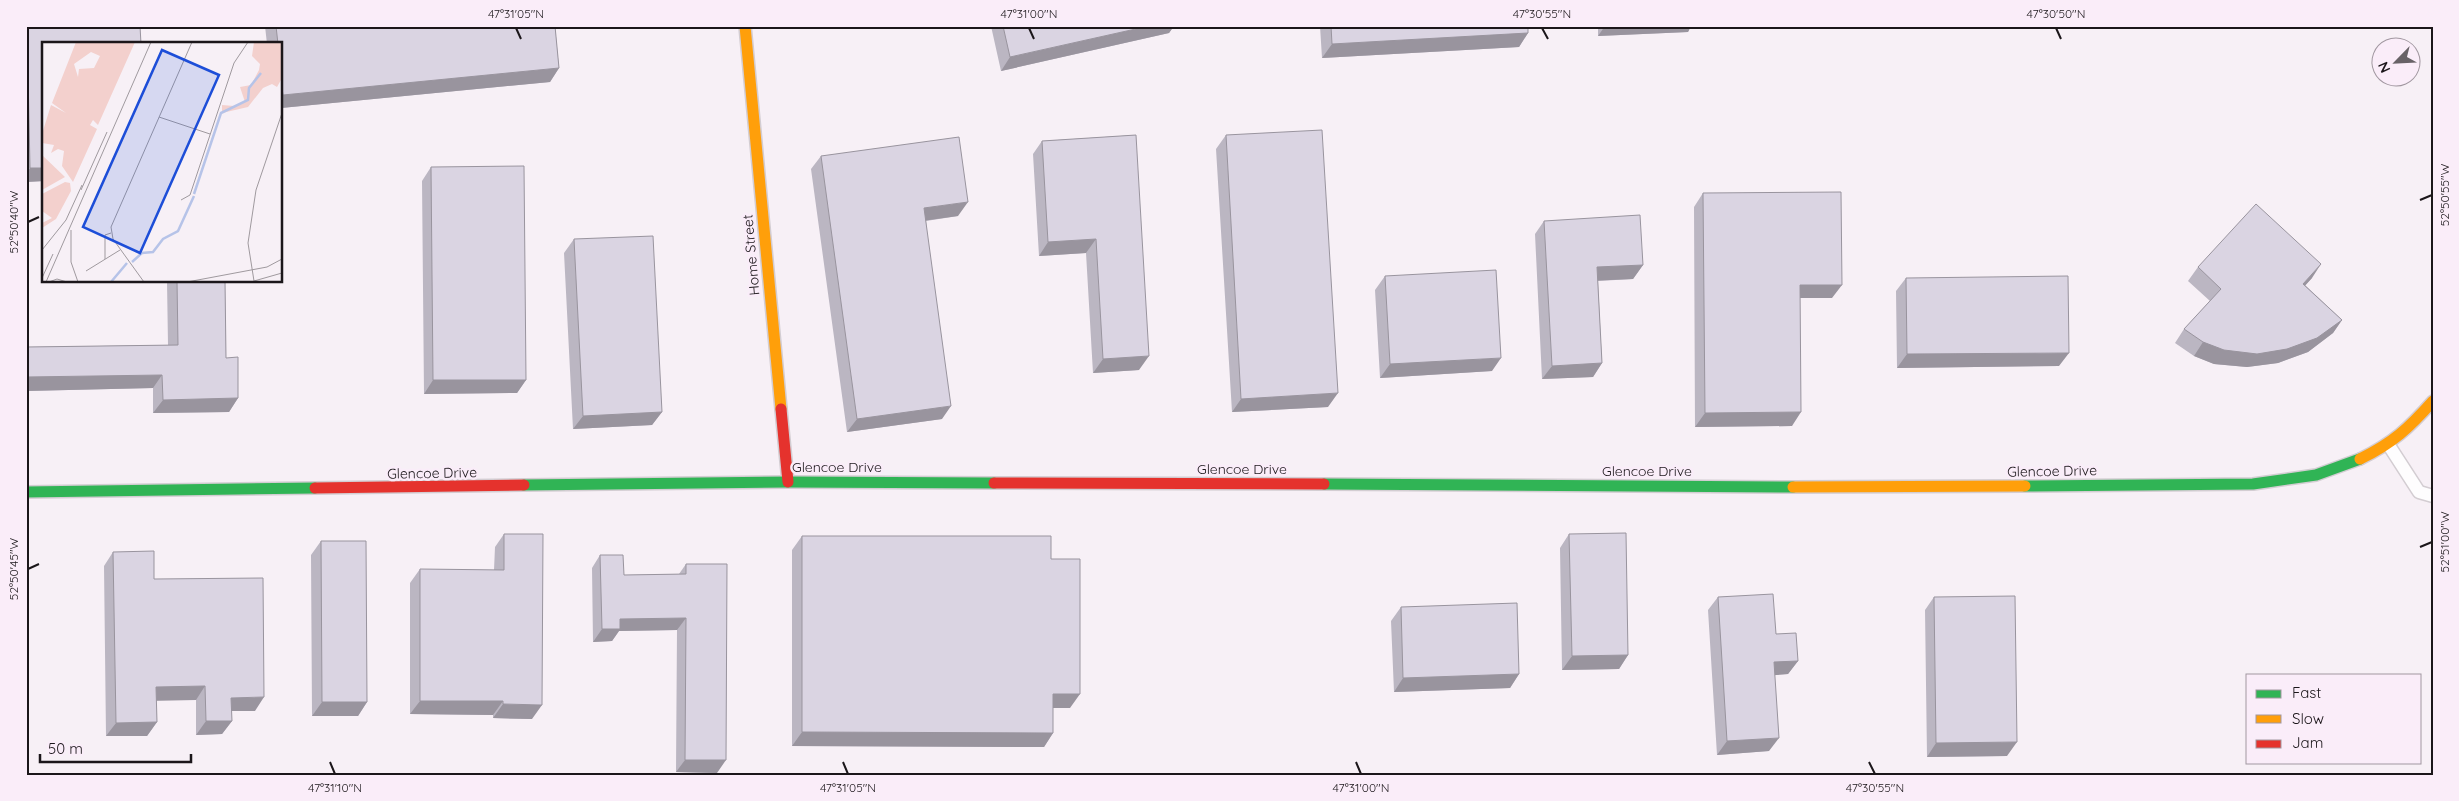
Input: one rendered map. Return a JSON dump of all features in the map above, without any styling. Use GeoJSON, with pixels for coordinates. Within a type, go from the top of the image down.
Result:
{"type":"FeatureCollection","features":[{"type":"Feature","properties":{"kind":"street","name":"Home Street"},"geometry":{"type":"LineString","coordinates":[[745,26],[788,482]]}},
{"type":"Feature","properties":{"kind":"street","name":"Glencoe Drive"},"geometry":{"type":"LineString","coordinates":[[26,492],[788,482],[1876,487],[2253,484],[2316,475],[2350,464],[2388,444],[2405,432],[2433,401]]}},
{"type":"Feature","properties":{"kind":"lane"},"geometry":{"type":"LineString","coordinates":[[2388,444],[2419,492],[2433,496]]}},
{"type":"Feature","properties":{"kind":"building"},"geometry":{"type":"Polygon","coordinates":[[[27,26],[140,26],[141,42],[42,42],[42,168],[30,168],[27,26]]]}},
{"type":"Feature","properties":{"kind":"building"},"geometry":{"type":"Polygon","coordinates":[[[276,26],[555,26],[559,68],[283,95],[282,42],[278,42],[276,26]]]}},
{"type":"Feature","properties":{"kind":"building"},"geometry":{"type":"Polygon","coordinates":[[[1003,26],[1149,26],[1010,57],[1003,26]]]}},
{"type":"Feature","properties":{"kind":"building"},"geometry":{"type":"Polygon","coordinates":[[[1331,26],[1528,26],[1528,33],[1332,44],[1331,26]]]}},
{"type":"Feature","properties":{"kind":"building"},"geometry":{"type":"Polygon","coordinates":[[[1322,130],[1338,393],[1241,399],[1226,135],[1322,130]]]}},
{"type":"Feature","properties":{"kind":"building"},"geometry":{"type":"Polygon","coordinates":[[[1136,135],[1149,356],[1103,359],[1096,239],[1048,242],[1042,141],[1136,135]]]}},
{"type":"Feature","properties":{"kind":"building"},"geometry":{"type":"Polygon","coordinates":[[[959,137],[968,202],[924,208],[951,406],[857,419],[821,156],[959,137]]]}},
{"type":"Feature","properties":{"kind":"building"},"geometry":{"type":"Polygon","coordinates":[[[524,166],[526,380],[433,380],[431,167],[524,166]]]}},
{"type":"Feature","properties":{"kind":"building"},"geometry":{"type":"Polygon","coordinates":[[[1841,192],[1842,285],[1800,285],[1801,412],[1705,413],[1703,193],[1841,192]]]}},
{"type":"Feature","properties":{"kind":"building"},"geometry":{"type":"Polygon","coordinates":[[[2256,204],[2321,264],[2303,284],[2342,320],[2317,338],[2287,349],[2257,354],[2224,350],[2203,342],[2184,329],[2221,289],[2198,267],[2256,204]]]}},
{"type":"Feature","properties":{"kind":"building"},"geometry":{"type":"Polygon","coordinates":[[[1640,215],[1643,265],[1597,267],[1602,363],[1552,366],[1544,221],[1640,215]]]}},
{"type":"Feature","properties":{"kind":"building"},"geometry":{"type":"Polygon","coordinates":[[[653,236],[662,412],[583,416],[574,239],[653,236]]]}},
{"type":"Feature","properties":{"kind":"building"},"geometry":{"type":"Polygon","coordinates":[[[1496,270],[1501,358],[1390,364],[1385,276],[1496,270]]]}},
{"type":"Feature","properties":{"kind":"building"},"geometry":{"type":"Polygon","coordinates":[[[2068,276],[2069,353],[1907,354],[1906,278],[2068,276]]]}},
{"type":"Feature","properties":{"kind":"building"},"geometry":{"type":"Polygon","coordinates":[[[177,282],[225,282],[226,358],[238,357],[238,398],[163,400],[162,375],[26,377],[26,347],[178,345],[177,282]]]}},
{"type":"Feature","properties":{"kind":"building"},"geometry":{"type":"Polygon","coordinates":[[[1626,533],[1628,655],[1572,656],[1569,534],[1626,533]]]}},
{"type":"Feature","properties":{"kind":"building"},"geometry":{"type":"Polygon","coordinates":[[[504,534],[543,534],[542,705],[503,704],[503,701],[420,701],[420,569],[504,570],[504,534]]]}},
{"type":"Feature","properties":{"kind":"building"},"geometry":{"type":"Polygon","coordinates":[[[802,536],[1051,536],[1051,559],[1080,559],[1080,694],[1053,694],[1053,733],[802,732],[802,536]]]}},
{"type":"Feature","properties":{"kind":"building"},"geometry":{"type":"Polygon","coordinates":[[[321,541],[366,541],[367,702],[322,702],[321,541]]]}},
{"type":"Feature","properties":{"kind":"building"},"geometry":{"type":"Polygon","coordinates":[[[154,551],[154,579],[263,578],[264,697],[231,698],[232,721],[206,721],[205,686],[156,687],[157,722],[116,723],[113,552],[154,551]]]}},
{"type":"Feature","properties":{"kind":"building"},"geometry":{"type":"Polygon","coordinates":[[[600,555],[623,555],[624,575],[686,574],[686,564],[727,564],[726,760],[685,760],[686,618],[620,619],[620,629],[602,629],[600,555]]]}},
{"type":"Feature","properties":{"kind":"building"},"geometry":{"type":"Polygon","coordinates":[[[1773,594],[1776,634],[1796,633],[1798,661],[1774,662],[1779,738],[1727,741],[1718,597],[1773,594]]]}},
{"type":"Feature","properties":{"kind":"building"},"geometry":{"type":"Polygon","coordinates":[[[2015,596],[2017,742],[1936,743],[1934,597],[2015,596]]]}},
{"type":"Feature","properties":{"kind":"building"},"geometry":{"type":"Polygon","coordinates":[[[1517,603],[1519,674],[1403,678],[1401,607],[1517,603]]]}},
{"type":"Feature","properties":{"kind":"traffic: fast"},"geometry":{"type":"LineString","coordinates":[[2025,486],[2253,484],[2316,475],[2360,459]]}},
{"type":"Feature","properties":{"kind":"traffic: fast"},"geometry":{"type":"LineString","coordinates":[[524,485],[788,482],[994,483]]}},
{"type":"Feature","properties":{"kind":"traffic: fast"},"geometry":{"type":"LineString","coordinates":[[1324,484],[1793,487]]}},
{"type":"Feature","properties":{"kind":"traffic: fast"},"geometry":{"type":"LineString","coordinates":[[26,492],[315,488]]}},
{"type":"Feature","properties":{"kind":"traffic: slow"},"geometry":{"type":"LineString","coordinates":[[745,26],[781,409]]}},
{"type":"Feature","properties":{"kind":"traffic: slow"},"geometry":{"type":"LineString","coordinates":[[2360,459],[2400,434],[2433,401]]}},
{"type":"Feature","properties":{"kind":"traffic: slow"},"geometry":{"type":"LineString","coordinates":[[1793,487],[2025,486]]}},
{"type":"Feature","properties":{"kind":"traffic: jam"},"geometry":{"type":"LineString","coordinates":[[781,409],[788,482]]}},
{"type":"Feature","properties":{"kind":"traffic: jam"},"geometry":{"type":"LineString","coordinates":[[994,483],[1324,484]]}},
{"type":"Feature","properties":{"kind":"traffic: jam"},"geometry":{"type":"LineString","coordinates":[[315,488],[524,485]]}}]}
